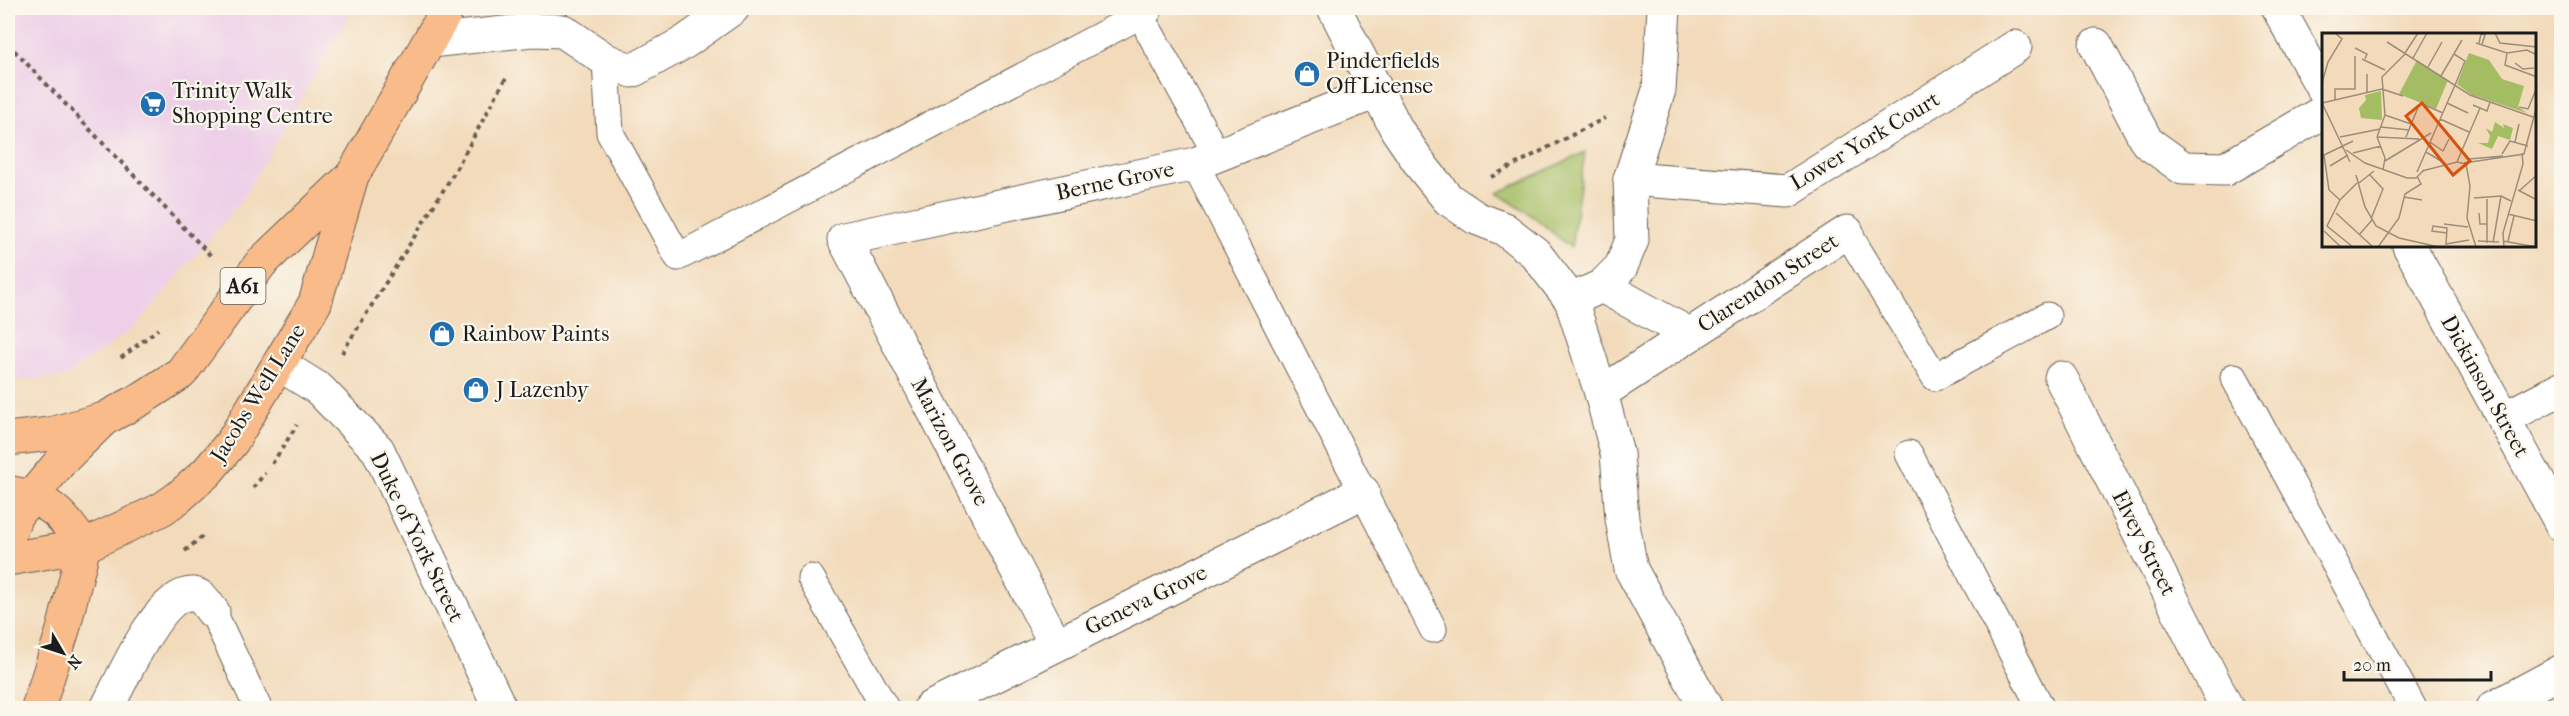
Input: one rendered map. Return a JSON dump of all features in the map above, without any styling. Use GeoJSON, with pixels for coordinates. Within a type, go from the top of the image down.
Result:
{"type":"FeatureCollection","features":[{"type":"Feature","properties":{"kind":"main road","name":"Jacobs Well Lane"},"geometry":{"type":"LineString","coordinates":[[8,559],[84,546],[162,509],[207,472],[232,442],[315,303],[352,176],[448,8]]}},
{"type":"Feature","properties":{"kind":"main road","name":"Jacobs Well Lane"},"geometry":{"type":"LineString","coordinates":[[104,419],[141,399],[181,373],[261,263],[352,176]]}},
{"type":"Feature","properties":{"kind":"main road"},"geometry":{"type":"LineString","coordinates":[[8,538],[21,494],[62,460],[104,419]]}},
{"type":"Feature","properties":{"kind":"main road","name":"A61"},"geometry":{"type":"LineString","coordinates":[[8,439],[50,434],[104,419]]}},
{"type":"Feature","properties":{"kind":"main road"},"geometry":{"type":"LineString","coordinates":[[21,494],[62,515],[84,546],[63,630],[38,708]]}},
{"type":"Feature","properties":{"kind":"street"},"geometry":{"type":"LineString","coordinates":[[429,41],[532,30],[559,19],[606,60],[632,71],[685,42],[733,8]]}},
{"type":"Feature","properties":{"kind":"street"},"geometry":{"type":"LineString","coordinates":[[1334,8],[1403,140],[1448,200],[1476,218],[1504,229],[1535,253],[1571,300],[1601,393],[1617,453],[1622,519],[1631,569],[1706,708]]}},
{"type":"Feature","properties":{"kind":"street"},"geometry":{"type":"LineString","coordinates":[[1571,300],[1602,286],[1621,267],[1632,240],[1630,179],[1659,90],[1664,8]]}},
{"type":"Feature","properties":{"kind":"street"},"geometry":{"type":"LineString","coordinates":[[2278,8],[2322,87]]}},
{"type":"Feature","properties":{"kind":"street"},"geometry":{"type":"LineString","coordinates":[[2096,45],[2147,142],[2183,168],[2225,169],[2322,113]]}},
{"type":"Feature","properties":{"kind":"street","name":"Lower York Court"},"geometry":{"type":"LineString","coordinates":[[1630,179],[1788,191],[2015,47]]}},
{"type":"Feature","properties":{"kind":"street","name":"Berne Grove"},"geometry":{"type":"LineString","coordinates":[[844,239],[1206,159],[1376,92]]}},
{"type":"Feature","properties":{"kind":"street","name":"Clarendon Street"},"geometry":{"type":"LineString","coordinates":[[1601,393],[1847,232]]}},
{"type":"Feature","properties":{"kind":"street","name":"Marizon Grove"},"geometry":{"type":"LineString","coordinates":[[844,239],[1056,645]]}},
{"type":"Feature","properties":{"kind":"street","name":"Dickinson Street"},"geometry":{"type":"LineString","coordinates":[[2410,248],[2562,525]]}},
{"type":"Feature","properties":{"kind":"street","name":"Clarendon Street"},"geometry":{"type":"LineString","coordinates":[[1602,286],[1689,334]]}},
{"type":"Feature","properties":{"kind":"street","name":"Duke of York Street"},"geometry":{"type":"LineString","coordinates":[[279,364],[319,389],[378,450],[500,708]]}},
{"type":"Feature","properties":{"kind":"street","name":"Elvey Street"},"geometry":{"type":"LineString","coordinates":[[2061,378],[2227,708]]}},
{"type":"Feature","properties":{"kind":"street"},"geometry":{"type":"LineString","coordinates":[[2503,419],[2562,387]]}},
{"type":"Feature","properties":{"kind":"street","name":"Geneva Grove"},"geometry":{"type":"LineString","coordinates":[[930,708],[1363,492]]}},
{"type":"Feature","properties":{"kind":"street"},"geometry":{"type":"LineString","coordinates":[[107,708],[159,614],[169,603],[192,594],[202,598],[213,612]]}},
{"type":"Feature","properties":{"kind":"street"},"geometry":{"type":"LineString","coordinates":[[2493,708],[2562,671]]}},
{"type":"Feature","properties":{"kind":"lane"},"geometry":{"type":"LineString","coordinates":[[606,60],[610,133],[678,257],[1148,11],[1148,19],[1206,159],[1363,492],[1433,629]]}},
{"type":"Feature","properties":{"kind":"lane"},"geometry":{"type":"LineString","coordinates":[[1847,232],[1935,377],[2047,316]]}},
{"type":"Feature","properties":{"kind":"lane"},"geometry":{"type":"LineString","coordinates":[[2234,377],[2413,708]]}},
{"type":"Feature","properties":{"kind":"lane"},"geometry":{"type":"LineString","coordinates":[[1909,454],[2041,708]]}},
{"type":"Feature","properties":{"kind":"lane"},"geometry":{"type":"LineString","coordinates":[[811,578],[885,708]]}},
{"type":"Feature","properties":{"kind":"lane"},"geometry":{"type":"LineString","coordinates":[[213,612],[258,708]]}},
{"type":"Feature","properties":{"kind":"path"},"geometry":{"type":"LineString","coordinates":[[8,44],[212,255],[210,262]]}},
{"type":"Feature","properties":{"kind":"path"},"geometry":{"type":"LineString","coordinates":[[1448,200],[1659,90]]}},
{"type":"Feature","properties":{"kind":"path"},"geometry":{"type":"LineString","coordinates":[[141,399],[118,360],[160,327]]}},
{"type":"Feature","properties":{"kind":"shaded area","name":"Trinity Walk Shopping Centre"},"geometry":{"type":"Polygon","coordinates":[[[8,8],[354,8],[242,200],[137,325],[65,377],[8,381],[8,8]]]}},
{"type":"Feature","properties":{"kind":"green space"},"geometry":{"type":"Polygon","coordinates":[[[1585,152],[1571,248],[1534,217],[1497,193],[1585,152]]]}},
{"type":"Feature","properties":{"kind":"place","name":"Pinderfields Off License"},"geometry":{"type":"Point","coordinates":[1307,74]}},
{"type":"Feature","properties":{"kind":"place","name":"Trinity Walk Shopping Centre"},"geometry":{"type":"Point","coordinates":[153,104]}},
{"type":"Feature","properties":{"kind":"place","name":"Rainbow Paints"},"geometry":{"type":"Point","coordinates":[442,334]}},
{"type":"Feature","properties":{"kind":"place","name":"J Lazenby"},"geometry":{"type":"Point","coordinates":[476,390]}}]}
